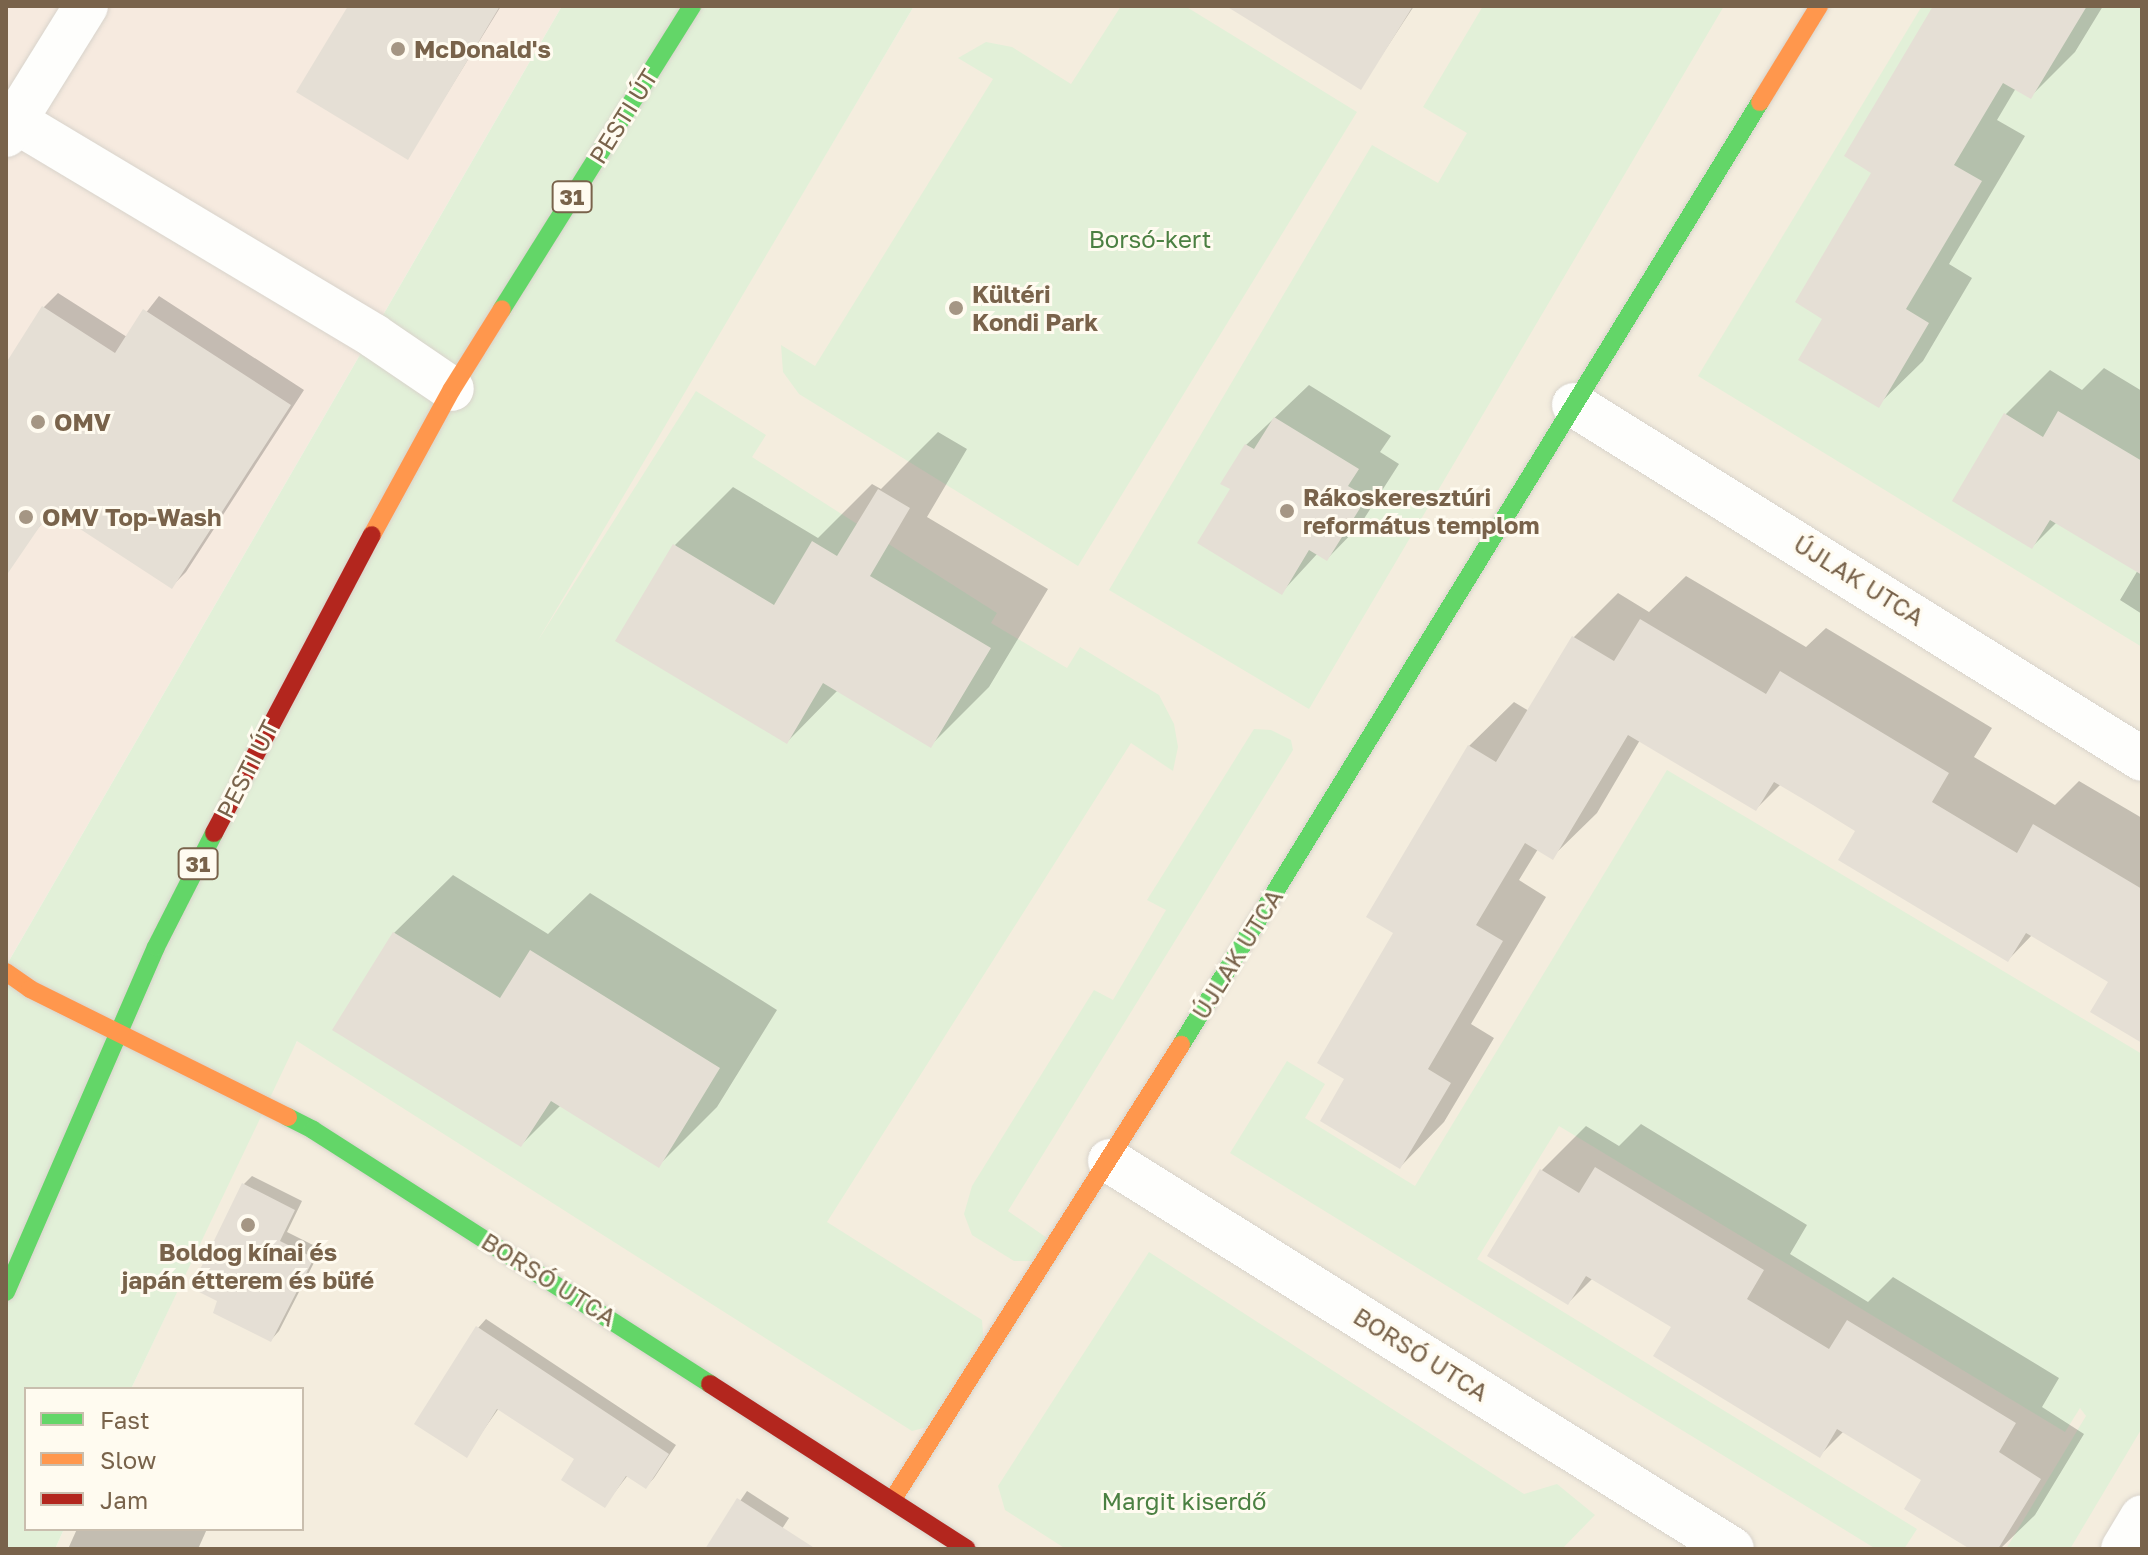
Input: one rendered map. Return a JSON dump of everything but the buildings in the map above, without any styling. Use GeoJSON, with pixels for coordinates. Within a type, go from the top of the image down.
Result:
{"type":"FeatureCollection","features":[{"type":"Feature","properties":{"kind":"street"},"geometry":{"type":"LineString","coordinates":[[86,6],[11,128],[374,336],[452,389]]}},
{"type":"Feature","properties":{"kind":"street","name":"PESTI ÚT"},"geometry":{"type":"LineString","coordinates":[[6,1292],[156,947],[282,699],[452,389],[692,6]]}},
{"type":"Feature","properties":{"kind":"street","name":"ÚJLAK UTCA"},"geometry":{"type":"LineString","coordinates":[[893,1499],[928,1449],[1110,1161],[1819,6]]}},
{"type":"Feature","properties":{"kind":"street","name":"ÚJLAK UTCA"},"geometry":{"type":"LineString","coordinates":[[1574,405],[2142,759]]}},
{"type":"Feature","properties":{"kind":"street","name":"BORSÓ UTCA"},"geometry":{"type":"LineString","coordinates":[[6,972],[30,989],[119,1030],[313,1130],[967,1549]]}},
{"type":"Feature","properties":{"kind":"street","name":"BORSÓ UTCA"},"geometry":{"type":"LineString","coordinates":[[1110,1161],[1732,1549]]}},
{"type":"Feature","properties":{"kind":"street"},"geometry":{"type":"LineString","coordinates":[[2123,1549],[2142,1517]]}},
{"type":"Feature","properties":{"kind":"shaded area"},"geometry":{"type":"Polygon","coordinates":[[[6,6],[562,6],[6,966],[6,6]]]}},
{"type":"Feature","properties":{"kind":"shaded area"},"geometry":{"type":"Polygon","coordinates":[[[914,6],[2142,6],[2142,1549],[55,1549],[63,1531],[304,1531],[304,1387],[132,1387],[289,1055],[914,6]]]}},
{"type":"Feature","properties":{"kind":"green space"},"geometry":{"type":"Polygon","coordinates":[[[562,6],[914,6],[537,642],[696,391],[766,435],[752,457],[997,613],[991,623],[1067,668],[1080,647],[1159,695],[1174,724],[1178,747],[1173,771],[1131,743],[827,1222],[982,1320],[984,1346],[935,1425],[912,1431],[297,1041],[132,1387],[24,1387],[24,1531],[63,1531],[55,1549],[6,1549],[6,966],[562,6]]]}},
{"type":"Feature","properties":{"kind":"green space","name":"Borsó-kert"},"geometry":{"type":"Polygon","coordinates":[[[1121,6],[1185,6],[1357,112],[1078,566],[799,394],[783,372],[781,345],[815,366],[993,79],[958,58],[986,42],[1012,47],[1071,84],[1121,6]]]}},
{"type":"Feature","properties":{"kind":"green space"},"geometry":{"type":"Polygon","coordinates":[[[1483,6],[1724,6],[1309,709],[1109,590],[1372,145],[1438,183],[1467,133],[1423,107],[1483,6]]]}},
{"type":"Feature","properties":{"kind":"green space"},"geometry":{"type":"Polygon","coordinates":[[[1922,6],[2142,6],[2142,647],[1698,376],[1922,6]]]}},
{"type":"Feature","properties":{"kind":"green space"},"geometry":{"type":"Polygon","coordinates":[[[1254,729],[1271,730],[1291,740],[1293,750],[1008,1211],[1050,1240],[1035,1261],[1014,1261],[972,1235],[964,1214],[972,1186],[1094,990],[1113,1000],[1166,910],[1147,900],[1254,729]]]}},
{"type":"Feature","properties":{"kind":"green space"},"geometry":{"type":"Polygon","coordinates":[[[1667,770],[2142,1054],[2142,1428],[2070,1549],[2006,1549],[2086,1416],[2080,1408],[2065,1432],[1559,1126],[1477,1259],[1917,1529],[1904,1549],[1876,1549],[1230,1153],[1287,1061],[1325,1084],[1305,1118],[1415,1186],[1667,770]]]}},
{"type":"Feature","properties":{"kind":"green space","name":"Margit kiserdő"},"geometry":{"type":"Polygon","coordinates":[[[1149,1252],[1524,1494],[1557,1484],[1595,1515],[1562,1549],[1066,1549],[1005,1510],[998,1486],[1149,1252]]]}},
{"type":"Feature","properties":{"kind":"traffic: fast"},"geometry":{"type":"LineString","coordinates":[[502,309],[692,6]]}},
{"type":"Feature","properties":{"kind":"traffic: fast"},"geometry":{"type":"LineString","coordinates":[[1181,1045],[1760,102]]}},
{"type":"Feature","properties":{"kind":"traffic: fast"},"geometry":{"type":"LineString","coordinates":[[6,1292],[156,947],[214,833]]}},
{"type":"Feature","properties":{"kind":"traffic: fast"},"geometry":{"type":"LineString","coordinates":[[288,1117],[710,1384]]}},
{"type":"Feature","properties":{"kind":"traffic: slow"},"geometry":{"type":"LineString","coordinates":[[1760,102],[1819,6]]}},
{"type":"Feature","properties":{"kind":"traffic: slow"},"geometry":{"type":"LineString","coordinates":[[372,535],[452,389],[502,309]]}},
{"type":"Feature","properties":{"kind":"traffic: slow"},"geometry":{"type":"LineString","coordinates":[[6,972],[30,989],[288,1117]]}},
{"type":"Feature","properties":{"kind":"traffic: slow"},"geometry":{"type":"LineString","coordinates":[[893,1499],[1181,1045]]}},
{"type":"Feature","properties":{"kind":"traffic: jam"},"geometry":{"type":"LineString","coordinates":[[214,833],[372,535]]}},
{"type":"Feature","properties":{"kind":"traffic: jam"},"geometry":{"type":"LineString","coordinates":[[710,1384],[967,1549]]}},
{"type":"Feature","properties":{"kind":"place","name":"McDonald's"},"geometry":{"type":"Point","coordinates":[398,49]}},
{"type":"Feature","properties":{"kind":"place","name":"Kültéri Kondi Park"},"geometry":{"type":"Point","coordinates":[956,308]}},
{"type":"Feature","properties":{"kind":"place","name":"OMV"},"geometry":{"type":"Point","coordinates":[38,422]}},
{"type":"Feature","properties":{"kind":"place","name":"Rákoskeresztúri református templom"},"geometry":{"type":"Point","coordinates":[1287,511]}},
{"type":"Feature","properties":{"kind":"place","name":"OMV Top-Wash"},"geometry":{"type":"Point","coordinates":[26,517]}},
{"type":"Feature","properties":{"kind":"place","name":"Boldog kínai és japán étterem és büfé"},"geometry":{"type":"Point","coordinates":[248,1225]}}]}
